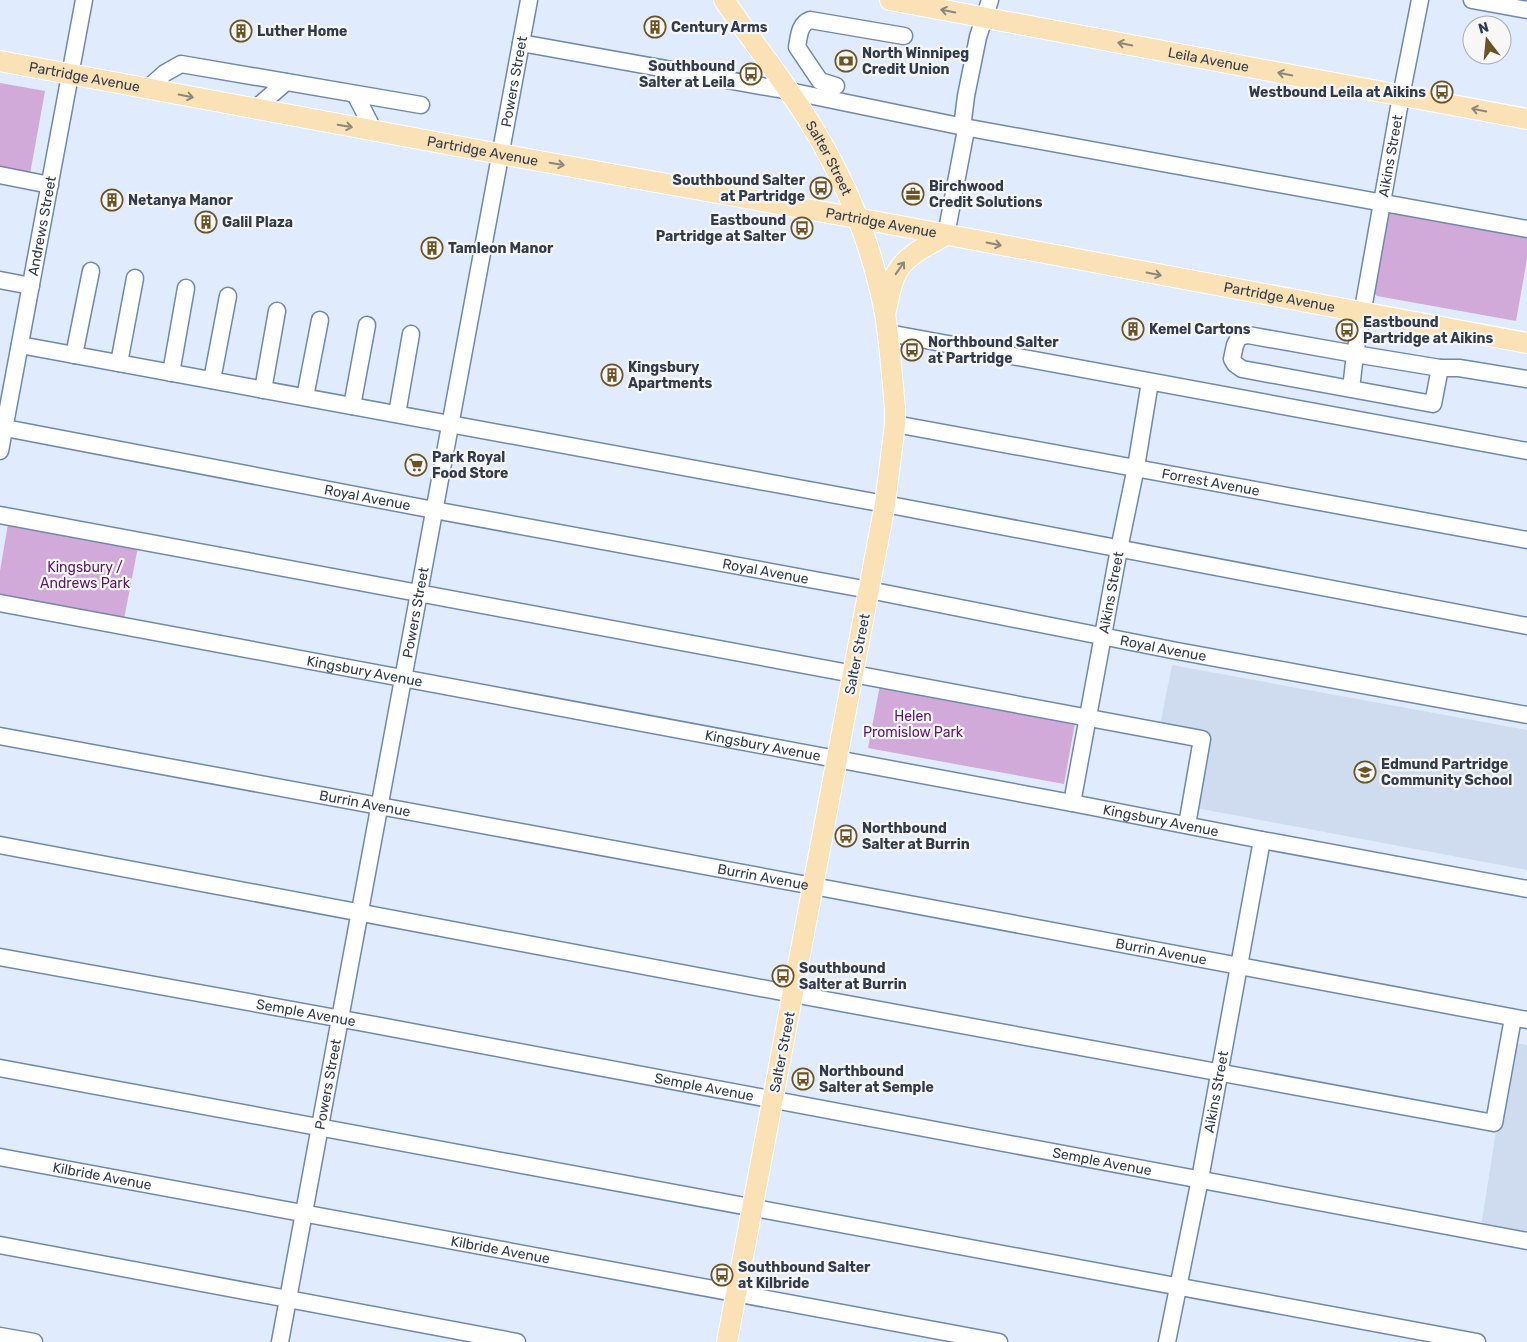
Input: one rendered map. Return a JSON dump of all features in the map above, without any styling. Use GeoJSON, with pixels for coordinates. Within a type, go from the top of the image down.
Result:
{"type":"FeatureCollection","features":[{"type":"Feature","properties":{"kind":"main road","name":"Salter Street"},"geometry":{"type":"LineString","coordinates":[[724,0],[812,126],[828,155],[857,218],[873,264],[886,323],[895,408],[895,424],[885,504],[728,1342]]}},
{"type":"Feature","properties":{"kind":"main road","name":"Leila Avenue"},"geometry":{"type":"LineString","coordinates":[[890,0],[988,9],[1401,96],[1527,119]]}},
{"type":"Feature","properties":{"kind":"main road","name":"Partridge Avenue"},"geometry":{"type":"LineString","coordinates":[[0,61],[374,131],[946,234],[1527,343]]}},
{"type":"Feature","properties":{"kind":"main road"},"geometry":{"type":"LineString","coordinates":[[886,323],[896,273],[906,260],[946,234]]}},
{"type":"Feature","properties":{"kind":"street","name":"Andrews Street"},"geometry":{"type":"LineString","coordinates":[[0,451],[5,428],[6,386],[20,345],[84,0]]}},
{"type":"Feature","properties":{"kind":"street","name":"Powers Street"},"geometry":{"type":"LineString","coordinates":[[280,1342],[529,0]]}},
{"type":"Feature","properties":{"kind":"street","name":"Aikins Street"},"geometry":{"type":"LineString","coordinates":[[1351,389],[1362,313],[1420,0]]}},
{"type":"Feature","properties":{"kind":"street"},"geometry":{"type":"LineString","coordinates":[[1472,0],[1527,10]]}},
{"type":"Feature","properties":{"kind":"street"},"geometry":{"type":"LineString","coordinates":[[946,234],[964,135],[965,104],[975,49],[988,9]]}},
{"type":"Feature","properties":{"kind":"street"},"geometry":{"type":"LineString","coordinates":[[836,86],[820,81],[797,48],[802,26],[805,22],[810,20],[904,36]]}},
{"type":"Feature","properties":{"kind":"street"},"geometry":{"type":"LineString","coordinates":[[521,43],[789,91],[964,127],[1527,229]]}},
{"type":"Feature","properties":{"kind":"street"},"geometry":{"type":"LineString","coordinates":[[147,89],[164,73],[181,64],[421,105]]}},
{"type":"Feature","properties":{"kind":"street"},"geometry":{"type":"LineString","coordinates":[[255,109],[286,82]]}},
{"type":"Feature","properties":{"kind":"street"},"geometry":{"type":"LineString","coordinates":[[355,94],[374,131]]}},
{"type":"Feature","properties":{"kind":"street"},"geometry":{"type":"LineString","coordinates":[[0,175],[50,185]]}},
{"type":"Feature","properties":{"kind":"street"},"geometry":{"type":"LineString","coordinates":[[74,355],[91,271]]}},
{"type":"Feature","properties":{"kind":"street"},"geometry":{"type":"LineString","coordinates":[[120,363],[135,278]]}},
{"type":"Feature","properties":{"kind":"street"},"geometry":{"type":"LineString","coordinates":[[0,280],[31,286]]}},
{"type":"Feature","properties":{"kind":"street"},"geometry":{"type":"LineString","coordinates":[[171,372],[186,288]]}},
{"type":"Feature","properties":{"kind":"street"},"geometry":{"type":"LineString","coordinates":[[212,380],[228,296]]}},
{"type":"Feature","properties":{"kind":"street"},"geometry":{"type":"LineString","coordinates":[[263,390],[277,310]]}},
{"type":"Feature","properties":{"kind":"street"},"geometry":{"type":"LineString","coordinates":[[305,397],[320,320]]}},
{"type":"Feature","properties":{"kind":"street"},"geometry":{"type":"LineString","coordinates":[[886,323],[1150,382],[1527,451]]}},
{"type":"Feature","properties":{"kind":"street"},"geometry":{"type":"LineString","coordinates":[[352,406],[367,325]]}},
{"type":"Feature","properties":{"kind":"street"},"geometry":{"type":"LineString","coordinates":[[397,414],[411,334]]}},
{"type":"Feature","properties":{"kind":"street"},"geometry":{"type":"LineString","coordinates":[[1440,368],[1433,404],[1242,369],[1232,359],[1239,337],[1248,335],[1440,368],[1459,368],[1527,379]]}},
{"type":"Feature","properties":{"kind":"street"},"geometry":{"type":"LineString","coordinates":[[20,345],[885,504],[1527,626]]}},
{"type":"Feature","properties":{"kind":"street","name":"Aikins Street"},"geometry":{"type":"LineString","coordinates":[[1072,803],[1136,467],[1150,382]]}},
{"type":"Feature","properties":{"kind":"street","name":"Forrest Avenue"},"geometry":{"type":"LineString","coordinates":[[895,424],[1527,540]]}},
{"type":"Feature","properties":{"kind":"street","name":"Royal Avenue"},"geometry":{"type":"LineString","coordinates":[[5,428],[434,510],[869,590],[1177,651],[1527,715]]}},
{"type":"Feature","properties":{"kind":"street"},"geometry":{"type":"LineString","coordinates":[[0,515],[1202,739],[1186,825]]}},
{"type":"Feature","properties":{"kind":"street","name":"Kingsbury Avenue"},"geometry":{"type":"LineString","coordinates":[[0,603],[1527,888]]}},
{"type":"Feature","properties":{"kind":"street","name":"Burrin Avenue"},"geometry":{"type":"LineString","coordinates":[[0,736],[379,805],[1520,1019]]}},
{"type":"Feature","properties":{"kind":"street","name":"Aikins Street"},"geometry":{"type":"LineString","coordinates":[[1167,1342],[1200,1179],[1262,840]]}},
{"type":"Feature","properties":{"kind":"street"},"geometry":{"type":"LineString","coordinates":[[0,845],[1494,1123],[1520,1019]]}},
{"type":"Feature","properties":{"kind":"street","name":"Semple Avenue"},"geometry":{"type":"LineString","coordinates":[[0,957],[1527,1241]]}},
{"type":"Feature","properties":{"kind":"street"},"geometry":{"type":"LineString","coordinates":[[0,1068],[1477,1342]]}},
{"type":"Feature","properties":{"kind":"street","name":"Kilbride Avenue"},"geometry":{"type":"LineString","coordinates":[[0,1157],[999,1342]]}},
{"type":"Feature","properties":{"kind":"street"},"geometry":{"type":"LineString","coordinates":[[0,1245],[517,1342]]}},
{"type":"Feature","properties":{"kind":"street"},"geometry":{"type":"LineString","coordinates":[[0,1336],[34,1342]]}},
{"type":"Feature","properties":{"kind":"shaded area","name":"Edmund Partridge Community School"},"geometry":{"type":"Polygon","coordinates":[[[1172,665],[1527,730],[1527,870],[1196,808],[1209,735],[1160,726],[1172,665]]]}},
{"type":"Feature","properties":{"kind":"shaded area"},"geometry":{"type":"Polygon","coordinates":[[[1510,1042],[1527,1045],[1527,1241],[1480,1233],[1510,1042]]]}},
{"type":"Feature","properties":{"kind":"green space"},"geometry":{"type":"Polygon","coordinates":[[[0,83],[45,91],[30,174],[0,169],[0,83]]]}},
{"type":"Feature","properties":{"kind":"green space"},"geometry":{"type":"Polygon","coordinates":[[[1394,210],[1527,237],[1527,259],[1516,321],[1377,296],[1374,291],[1387,215],[1394,210]]]}},
{"type":"Feature","properties":{"kind":"green space","name":"Kingsbury / Andrews Park"},"geometry":{"type":"Polygon","coordinates":[[[8,524],[138,547],[124,619],[0,596],[0,571],[8,524]]]}},
{"type":"Feature","properties":{"kind":"green space","name":"Helen Promislow Park"},"geometry":{"type":"Polygon","coordinates":[[[880,685],[1075,723],[1064,784],[868,748],[880,685]]]}},
{"type":"Feature","properties":{"kind":"place","name":"Century Arms"},"geometry":{"type":"Point","coordinates":[655,27]}},
{"type":"Feature","properties":{"kind":"place","name":"Luther Home"},"geometry":{"type":"Point","coordinates":[241,31]}},
{"type":"Feature","properties":{"kind":"place","name":"North Winnipeg Credit Union"},"geometry":{"type":"Point","coordinates":[846,61]}},
{"type":"Feature","properties":{"kind":"place","name":"Southbound Salter at Leila"},"geometry":{"type":"Point","coordinates":[751,74]}},
{"type":"Feature","properties":{"kind":"place","name":"Westbound Leila at Aikins"},"geometry":{"type":"Point","coordinates":[1442,92]}},
{"type":"Feature","properties":{"kind":"place","name":"Southbound Salter at Partridge"},"geometry":{"type":"Point","coordinates":[821,188]}},
{"type":"Feature","properties":{"kind":"place","name":"Birchwood Credit Solutions"},"geometry":{"type":"Point","coordinates":[913,194]}},
{"type":"Feature","properties":{"kind":"place","name":"Netanya Manor"},"geometry":{"type":"Point","coordinates":[112,200]}},
{"type":"Feature","properties":{"kind":"place","name":"Galil Plaza"},"geometry":{"type":"Point","coordinates":[206,222]}},
{"type":"Feature","properties":{"kind":"place","name":"Eastbound Partridge at Salter"},"geometry":{"type":"Point","coordinates":[802,228]}},
{"type":"Feature","properties":{"kind":"place","name":"Tamleon Manor"},"geometry":{"type":"Point","coordinates":[432,248]}},
{"type":"Feature","properties":{"kind":"place","name":"Kemel Cartons"},"geometry":{"type":"Point","coordinates":[1133,329]}},
{"type":"Feature","properties":{"kind":"place","name":"Eastbound Partridge at Aikins"},"geometry":{"type":"Point","coordinates":[1347,330]}},
{"type":"Feature","properties":{"kind":"place","name":"Northbound Salter at Partridge"},"geometry":{"type":"Point","coordinates":[912,350]}},
{"type":"Feature","properties":{"kind":"place","name":"Kingsbury Apartments"},"geometry":{"type":"Point","coordinates":[612,375]}},
{"type":"Feature","properties":{"kind":"place","name":"Park Royal Food Store"},"geometry":{"type":"Point","coordinates":[416,465]}},
{"type":"Feature","properties":{"kind":"place","name":"Edmund Partridge Community School"},"geometry":{"type":"Point","coordinates":[1365,772]}},
{"type":"Feature","properties":{"kind":"place","name":"Northbound Salter at Burrin"},"geometry":{"type":"Point","coordinates":[846,836]}},
{"type":"Feature","properties":{"kind":"place","name":"Southbound Salter at Burrin"},"geometry":{"type":"Point","coordinates":[783,976]}},
{"type":"Feature","properties":{"kind":"place","name":"Northbound Salter at Semple"},"geometry":{"type":"Point","coordinates":[803,1079]}},
{"type":"Feature","properties":{"kind":"place","name":"Southbound Salter at Kilbride"},"geometry":{"type":"Point","coordinates":[722,1275]}}]}
